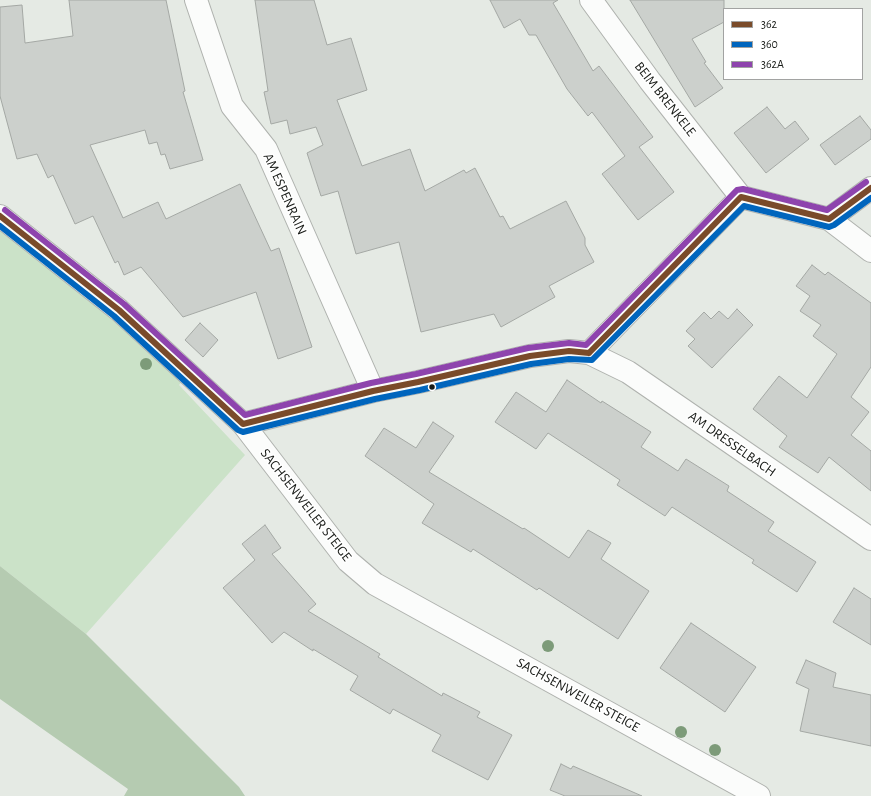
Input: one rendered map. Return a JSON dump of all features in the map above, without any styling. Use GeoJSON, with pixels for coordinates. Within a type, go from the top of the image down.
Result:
{"type":"FeatureCollection","features":[{"type":"Feature","properties":{"kind":"street","name":"AM ESPENRAIN"},"geometry":{"type":"LineString","coordinates":[[196,0],[232,106],[266,149],[373,391]]}},
{"type":"Feature","properties":{"kind":"street","name":"BEIM BRENKELE"},"geometry":{"type":"LineString","coordinates":[[590,0],[650,81],[741,197]]}},
{"type":"Feature","properties":{"kind":"street"},"geometry":{"type":"LineString","coordinates":[[829,219],[871,188]]}},
{"type":"Feature","properties":{"kind":"street"},"geometry":{"type":"LineString","coordinates":[[243,424],[373,391],[530,356],[569,351],[590,353],[741,197],[829,219],[871,251]]}},
{"type":"Feature","properties":{"kind":"street","name":"SACHSENWEILER STEIGE"},"geometry":{"type":"LineString","coordinates":[[0,216],[119,310],[243,424],[348,562],[376,584],[759,796]]}},
{"type":"Feature","properties":{"kind":"street","name":"AM DRESSELBACH"},"geometry":{"type":"LineString","coordinates":[[590,353],[628,372],[871,539]]}},
{"type":"Feature","properties":{"kind":"green space"},"geometry":{"type":"Polygon","coordinates":[[[0,230],[185,378],[179,385],[245,455],[86,634],[0,566],[0,230]]]}},
{"type":"Feature","properties":{"kind":"green space"},"geometry":{"type":"Polygon","coordinates":[[[0,566],[86,634],[239,787],[245,796],[124,796],[128,789],[0,699],[0,566]]]}},
{"type":"Feature","properties":{"kind":"building"},"geometry":{"type":"Polygon","coordinates":[[[69,0],[166,0],[185,91],[183,92],[203,160],[170,169],[165,154],[161,155],[157,142],[149,144],[145,130],[90,145],[123,218],[158,202],[166,219],[240,184],[271,251],[279,248],[312,347],[278,359],[256,292],[183,317],[141,267],[124,275],[118,261],[115,263],[93,216],[75,224],[53,175],[48,178],[37,154],[17,159],[0,96],[0,7],[22,5],[25,43],[73,36],[69,0]]]}},
{"type":"Feature","properties":{"kind":"building"},"geometry":{"type":"Polygon","coordinates":[[[255,0],[314,0],[327,45],[351,38],[367,90],[337,100],[362,166],[410,149],[425,191],[464,170],[466,173],[475,168],[500,217],[503,216],[510,229],[566,201],[585,238],[585,245],[594,262],[549,286],[555,297],[501,327],[494,314],[421,332],[399,242],[356,254],[338,191],[321,196],[307,153],[323,145],[316,127],[290,134],[287,120],[271,124],[264,92],[268,91],[255,0]]]}},
{"type":"Feature","properties":{"kind":"building"},"geometry":{"type":"Polygon","coordinates":[[[490,0],[558,0],[553,3],[593,71],[599,66],[653,137],[639,147],[674,192],[638,220],[602,174],[625,156],[592,112],[588,116],[567,89],[536,35],[529,35],[520,19],[504,28],[490,0]]]}},
{"type":"Feature","properties":{"kind":"building"},"geometry":{"type":"Polygon","coordinates":[[[630,0],[724,0],[723,23],[692,39],[706,62],[704,63],[723,88],[695,107],[630,0]]]}},
{"type":"Feature","properties":{"kind":"building"},"geometry":{"type":"Polygon","coordinates":[[[767,107],[785,129],[795,121],[809,139],[766,173],[734,133],[767,107]]]}},
{"type":"Feature","properties":{"kind":"building"},"geometry":{"type":"Polygon","coordinates":[[[860,116],[871,130],[871,139],[835,165],[820,145],[860,116]]]}},
{"type":"Feature","properties":{"kind":"building"},"geometry":{"type":"Polygon","coordinates":[[[812,265],[825,275],[828,272],[871,303],[871,367],[851,397],[869,412],[851,435],[871,451],[871,491],[829,457],[818,473],[779,447],[787,436],[753,409],[779,376],[807,398],[837,354],[813,336],[821,325],[800,311],[810,296],[796,286],[812,265]]]}},
{"type":"Feature","properties":{"kind":"building"},"geometry":{"type":"Polygon","coordinates":[[[737,309],[753,325],[712,368],[688,346],[695,339],[686,331],[704,312],[711,319],[719,311],[728,319],[737,309]]]}},
{"type":"Feature","properties":{"kind":"building"},"geometry":{"type":"Polygon","coordinates":[[[200,323],[218,340],[203,357],[185,340],[200,323]]]}},
{"type":"Feature","properties":{"kind":"building"},"geometry":{"type":"Polygon","coordinates":[[[567,380],[601,403],[602,401],[651,432],[641,447],[678,471],[686,459],[729,486],[727,491],[774,522],[768,531],[816,562],[797,592],[752,563],[754,560],[672,507],[665,516],[617,485],[620,480],[548,433],[536,449],[495,422],[516,392],[546,412],[567,380]]]}},
{"type":"Feature","properties":{"kind":"building"},"geometry":{"type":"Polygon","coordinates":[[[433,422],[454,436],[429,472],[523,529],[524,528],[569,558],[588,530],[611,543],[601,559],[649,591],[618,639],[539,588],[537,590],[473,549],[471,552],[422,523],[434,504],[365,456],[384,428],[416,448],[433,422]]]}},
{"type":"Feature","properties":{"kind":"building"},"geometry":{"type":"Polygon","coordinates":[[[265,525],[281,548],[272,554],[316,604],[308,611],[380,654],[378,657],[442,696],[443,693],[480,712],[477,717],[512,735],[488,780],[432,751],[441,735],[393,709],[390,714],[350,690],[358,676],[313,649],[313,651],[284,632],[272,643],[223,588],[255,560],[242,544],[265,525]]]}},
{"type":"Feature","properties":{"kind":"building"},"geometry":{"type":"Polygon","coordinates":[[[854,588],[871,599],[871,645],[833,622],[854,588]]]}},
{"type":"Feature","properties":{"kind":"building"},"geometry":{"type":"Polygon","coordinates":[[[691,623],[756,667],[725,712],[660,668],[691,623]]]}},
{"type":"Feature","properties":{"kind":"building"},"geometry":{"type":"Polygon","coordinates":[[[806,660],[836,673],[833,687],[871,695],[871,746],[800,731],[809,689],[796,683],[806,660]]]}},
{"type":"Feature","properties":{"kind":"building"},"geometry":{"type":"Polygon","coordinates":[[[561,764],[571,769],[573,766],[642,796],[565,796],[550,790],[561,764]]]}},
{"type":"Feature","properties":{"kind":"transit line","name":"362A"},"geometry":{"type":"LineString","coordinates":[[5,210],[124,304],[245,415],[371,383],[528,348],[569,343],[586,345],[737,190],[743,189],[827,210],[866,182]]}},
{"type":"Feature","properties":{"kind":"transit line","name":"362"},"geometry":{"type":"LineString","coordinates":[[589,353],[741,197],[829,219],[871,188]]}},
{"type":"Feature","properties":{"kind":"transit line","name":"360"},"geometry":{"type":"LineString","coordinates":[[0,226],[114,316],[238,430],[243,432],[375,399],[531,364],[569,359],[592,360],[744,206],[829,227],[871,198]]}},
{"type":"Feature","properties":{"kind":"transit line","name":"362"},"geometry":{"type":"LineString","coordinates":[[0,216],[119,310],[243,424],[373,391],[530,356],[569,351],[589,353]]}}]}
